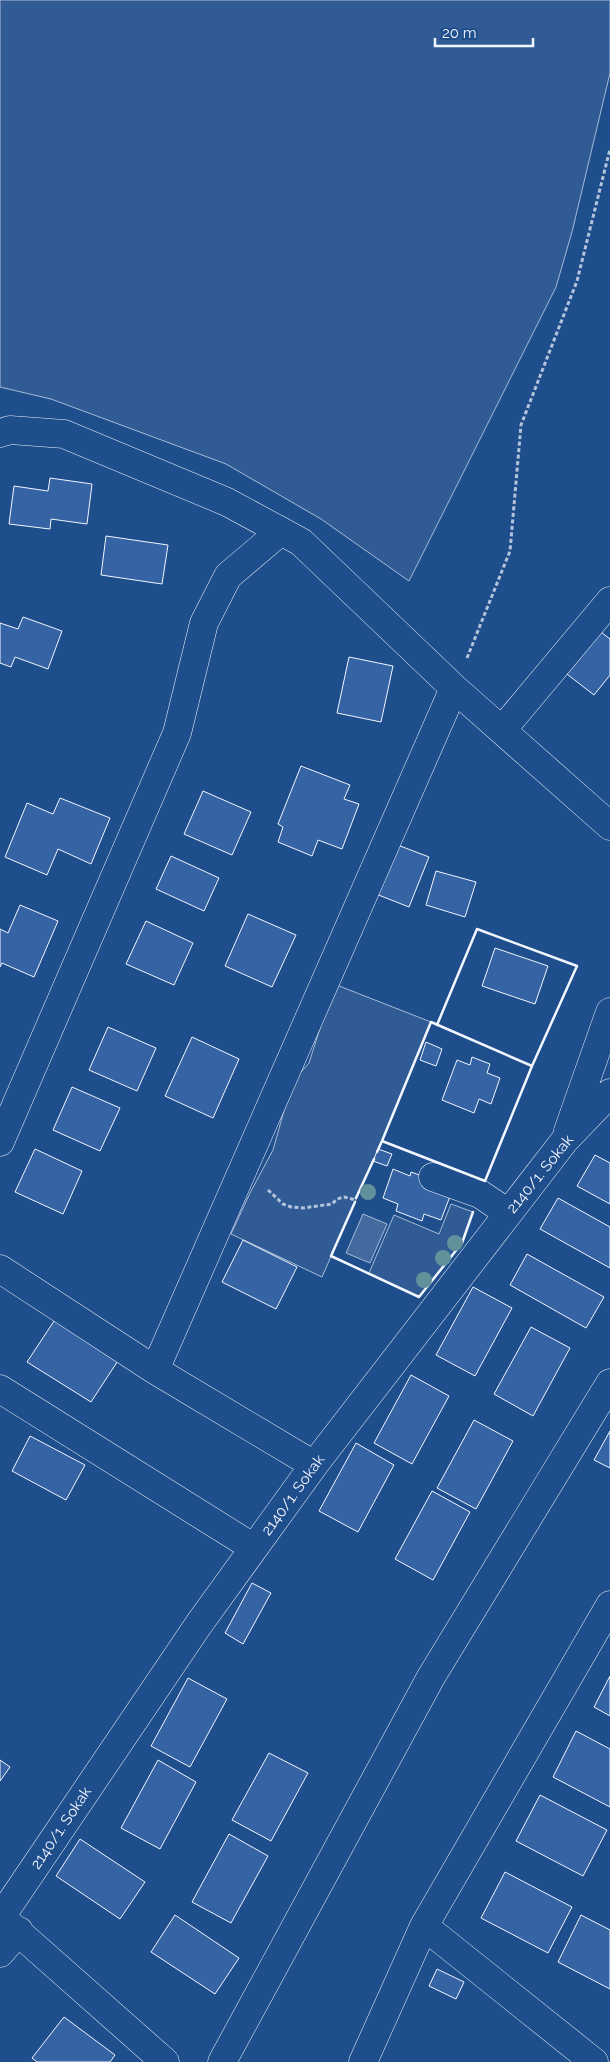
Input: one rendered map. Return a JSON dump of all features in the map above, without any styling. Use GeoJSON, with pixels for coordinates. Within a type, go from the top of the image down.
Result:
{"type":"FeatureCollection","features":[{"type":"Feature","properties":{"kind":"street"},"geometry":{"type":"LineString","coordinates":[[0,433],[10,430],[64,434],[227,502],[301,542],[454,688],[610,826]]}},
{"type":"Feature","properties":{"kind":"street"},"geometry":{"type":"LineString","coordinates":[[0,1142],[178,734],[204,623],[228,576],[281,531]]}},
{"type":"Feature","properties":{"kind":"street"},"geometry":{"type":"LineString","coordinates":[[502,730],[610,601]]}},
{"type":"Feature","properties":{"kind":"street"},"geometry":{"type":"LineString","coordinates":[[155,1370],[454,688]]}},
{"type":"Feature","properties":{"kind":"street"},"geometry":{"type":"LineString","coordinates":[[565,1140],[610,1012]]}},
{"type":"Feature","properties":{"kind":"street","name":"2140/1. Sokak"},"geometry":{"type":"LineString","coordinates":[[0,1953],[7,1921],[198,1624],[314,1465],[508,1213],[565,1140],[610,1093]]}},
{"type":"Feature","properties":{"kind":"street"},"geometry":{"type":"LineString","coordinates":[[433,1177],[480,1194],[508,1213]]}},
{"type":"Feature","properties":{"kind":"street"},"geometry":{"type":"LineString","coordinates":[[0,1269],[155,1370],[314,1465]]}},
{"type":"Feature","properties":{"kind":"street"},"geometry":{"type":"LineString","coordinates":[[222,2062],[431,1677],[610,1384]]}},
{"type":"Feature","properties":{"kind":"street"},"geometry":{"type":"LineString","coordinates":[[0,1389],[254,1548]]}},
{"type":"Feature","properties":{"kind":"street"},"geometry":{"type":"LineString","coordinates":[[363,2062],[424,1926],[610,1605]]}},
{"type":"Feature","properties":{"kind":"street"},"geometry":{"type":"LineString","coordinates":[[7,1921],[165,2062]]}},
{"type":"Feature","properties":{"kind":"street"},"geometry":{"type":"LineString","coordinates":[[424,1926],[594,2062]]}},
{"type":"Feature","properties":{"kind":"path"},"geometry":{"type":"LineString","coordinates":[[454,688],[510,551],[521,425],[577,281],[610,149]]}},
{"type":"Feature","properties":{"kind":"path"},"geometry":{"type":"LineString","coordinates":[[242,1172],[264,1187],[283,1204],[291,1206],[303,1208],[332,1204],[337,1199],[344,1197],[356,1200]]}},
{"type":"Feature","properties":{"kind":"shaded area"},"geometry":{"type":"Polygon","coordinates":[[[0,0],[610,0],[610,73],[572,232],[556,287],[409,581],[321,519],[226,464],[51,399],[0,387],[0,0]]]}},
{"type":"Feature","properties":{"kind":"shaded area"},"geometry":{"type":"Polygon","coordinates":[[[334,984],[431,1022],[382,1141],[322,1277],[231,1234],[273,1150],[287,1100],[300,1073],[309,1063],[334,984]]]}},
{"type":"Feature","properties":{"kind":"shaded area"},"geometry":{"type":"Polygon","coordinates":[[[451,1204],[473,1212],[462,1243],[419,1297],[369,1273],[394,1215],[439,1234],[451,1204]]]}},
{"type":"Feature","properties":{"kind":"shaded area"},"geometry":{"type":"Polygon","coordinates":[[[363,1214],[387,1224],[370,1263],[346,1253],[363,1214]]]}},
{"type":"Feature","properties":{"kind":"building"},"geometry":{"type":"Polygon","coordinates":[[[50,478],[92,484],[87,524],[51,519],[50,529],[9,524],[14,486],[48,491],[50,478]]]}},
{"type":"Feature","properties":{"kind":"building"},"geometry":{"type":"Polygon","coordinates":[[[106,536],[168,545],[162,584],[101,575],[106,536]]]}},
{"type":"Feature","properties":{"kind":"building"},"geometry":{"type":"Polygon","coordinates":[[[23,617],[62,631],[48,669],[15,657],[11,667],[0,663],[0,623],[18,629],[23,617]]]}},
{"type":"Feature","properties":{"kind":"building"},"geometry":{"type":"Polygon","coordinates":[[[597,629],[610,639],[610,675],[594,695],[563,671],[597,629]]]}},
{"type":"Feature","properties":{"kind":"building"},"geometry":{"type":"Polygon","coordinates":[[[349,657],[393,666],[381,722],[337,713],[349,657]]]}},
{"type":"Feature","properties":{"kind":"building"},"geometry":{"type":"Polygon","coordinates":[[[301,766],[350,785],[344,799],[359,804],[342,849],[318,840],[312,856],[278,842],[283,827],[278,824],[301,766]]]}},
{"type":"Feature","properties":{"kind":"building"},"geometry":{"type":"Polygon","coordinates":[[[203,791],[251,812],[232,855],[184,834],[203,791]]]}},
{"type":"Feature","properties":{"kind":"building"},"geometry":{"type":"Polygon","coordinates":[[[60,798],[110,818],[91,864],[58,849],[47,875],[5,857],[27,803],[53,814],[60,798]]]}},
{"type":"Feature","properties":{"kind":"building"},"geometry":{"type":"Polygon","coordinates":[[[395,844],[429,857],[409,907],[376,894],[395,844]]]}},
{"type":"Feature","properties":{"kind":"building"},"geometry":{"type":"Polygon","coordinates":[[[171,856],[219,878],[204,911],[156,889],[171,856]]]}},
{"type":"Feature","properties":{"kind":"building"},"geometry":{"type":"Polygon","coordinates":[[[436,871],[476,882],[465,917],[426,905],[436,871]]]}},
{"type":"Feature","properties":{"kind":"building"},"geometry":{"type":"Polygon","coordinates":[[[20,905],[58,921],[34,977],[2,963],[0,967],[0,929],[8,933],[20,905]]]}},
{"type":"Feature","properties":{"kind":"building"},"geometry":{"type":"Polygon","coordinates":[[[248,914],[296,935],[272,987],[225,966],[248,914]]]}},
{"type":"Feature","properties":{"kind":"building"},"geometry":{"type":"Polygon","coordinates":[[[146,921],[193,943],[174,985],[126,964],[146,921]]]}},
{"type":"Feature","properties":{"kind":"building"},"geometry":{"type":"Polygon","coordinates":[[[495,948],[548,966],[535,1004],[482,986],[495,948]]]}},
{"type":"Feature","properties":{"kind":"building"},"geometry":{"type":"Polygon","coordinates":[[[108,1027],[156,1048],[137,1091],[89,1070],[108,1027]]]}},
{"type":"Feature","properties":{"kind":"building"},"geometry":{"type":"Polygon","coordinates":[[[192,1037],[239,1059],[213,1118],[165,1096],[192,1037]]]}},
{"type":"Feature","properties":{"kind":"building"},"geometry":{"type":"Polygon","coordinates":[[[426,1042],[442,1049],[436,1066],[420,1060],[426,1042]]]}},
{"type":"Feature","properties":{"kind":"building"},"geometry":{"type":"Polygon","coordinates":[[[472,1057],[490,1064],[487,1073],[500,1078],[491,1104],[479,1099],[474,1113],[442,1100],[457,1060],[470,1065],[472,1057]]]}},
{"type":"Feature","properties":{"kind":"building"},"geometry":{"type":"Polygon","coordinates":[[[72,1087],[120,1108],[100,1151],[53,1130],[72,1087]]]}},
{"type":"Feature","properties":{"kind":"building"},"geometry":{"type":"Polygon","coordinates":[[[35,1149],[82,1171],[63,1214],[15,1192],[35,1149]]]}},
{"type":"Feature","properties":{"kind":"building"},"geometry":{"type":"Polygon","coordinates":[[[378,1149],[392,1154],[387,1166],[373,1161],[378,1149]]]}},
{"type":"Feature","properties":{"kind":"building"},"geometry":{"type":"Polygon","coordinates":[[[595,1155],[610,1163],[610,1204],[577,1186],[595,1155]]]}},
{"type":"Feature","properties":{"kind":"building"},"geometry":{"type":"Polygon","coordinates":[[[393,1169],[410,1176],[411,1172],[436,1181],[452,1191],[441,1220],[424,1214],[422,1221],[396,1211],[398,1204],[383,1198],[393,1169]]]}},
{"type":"Feature","properties":{"kind":"building"},"geometry":{"type":"Polygon","coordinates":[[[558,1198],[610,1227],[610,1268],[540,1229],[558,1198]]]}},
{"type":"Feature","properties":{"kind":"building"},"geometry":{"type":"Polygon","coordinates":[[[243,1240],[297,1267],[276,1309],[222,1282],[243,1240]]]}},
{"type":"Feature","properties":{"kind":"building"},"geometry":{"type":"Polygon","coordinates":[[[527,1254],[604,1297],[586,1328],[510,1285],[527,1254]]]}},
{"type":"Feature","properties":{"kind":"building"},"geometry":{"type":"Polygon","coordinates":[[[473,1287],[512,1308],[475,1376],[436,1355],[473,1287]]]}},
{"type":"Feature","properties":{"kind":"building"},"geometry":{"type":"Polygon","coordinates":[[[60,1312],[123,1353],[91,1402],[27,1362],[60,1312]]]}},
{"type":"Feature","properties":{"kind":"building"},"geometry":{"type":"Polygon","coordinates":[[[531,1327],[570,1348],[533,1416],[494,1394],[531,1327]]]}},
{"type":"Feature","properties":{"kind":"building"},"geometry":{"type":"Polygon","coordinates":[[[411,1375],[449,1396],[412,1464],[374,1443],[411,1375]]]}},
{"type":"Feature","properties":{"kind":"building"},"geometry":{"type":"Polygon","coordinates":[[[474,1420],[513,1441],[476,1509],[437,1488],[474,1420]]]}},
{"type":"Feature","properties":{"kind":"building"},"geometry":{"type":"Polygon","coordinates":[[[610,1431],[610,1468],[594,1460],[610,1431]]]}},
{"type":"Feature","properties":{"kind":"building"},"geometry":{"type":"Polygon","coordinates":[[[30,1436],[85,1465],[66,1500],[12,1471],[30,1436]]]}},
{"type":"Feature","properties":{"kind":"building"},"geometry":{"type":"Polygon","coordinates":[[[356,1443],[394,1465],[358,1532],[319,1511],[356,1443]]]}},
{"type":"Feature","properties":{"kind":"building"},"geometry":{"type":"Polygon","coordinates":[[[432,1491],[470,1512],[433,1580],[395,1559],[432,1491]]]}},
{"type":"Feature","properties":{"kind":"building"},"geometry":{"type":"Polygon","coordinates":[[[252,1583],[271,1593],[243,1644],[225,1633],[252,1583]]]}},
{"type":"Feature","properties":{"kind":"building"},"geometry":{"type":"Polygon","coordinates":[[[610,1676],[610,1716],[594,1707],[610,1676]]]}},
{"type":"Feature","properties":{"kind":"building"},"geometry":{"type":"Polygon","coordinates":[[[188,1678],[227,1699],[190,1767],[151,1746],[188,1678]]]}},
{"type":"Feature","properties":{"kind":"building"},"geometry":{"type":"Polygon","coordinates":[[[576,1731],[610,1749],[610,1807],[553,1777],[576,1731]]]}},
{"type":"Feature","properties":{"kind":"building"},"geometry":{"type":"Polygon","coordinates":[[[269,1753],[308,1773],[271,1841],[232,1820],[269,1753]]]}},
{"type":"Feature","properties":{"kind":"building"},"geometry":{"type":"Polygon","coordinates":[[[0,1760],[10,1767],[0,1781],[0,1760]]]}},
{"type":"Feature","properties":{"kind":"building"},"geometry":{"type":"Polygon","coordinates":[[[158,1760],[196,1782],[160,1849],[121,1828],[158,1760]]]}},
{"type":"Feature","properties":{"kind":"building"},"geometry":{"type":"Polygon","coordinates":[[[540,1795],[607,1830],[583,1876],[516,1841],[540,1795]]]}},
{"type":"Feature","properties":{"kind":"building"},"geometry":{"type":"Polygon","coordinates":[[[229,1834],[268,1856],[231,1923],[192,1902],[229,1834]]]}},
{"type":"Feature","properties":{"kind":"building"},"geometry":{"type":"Polygon","coordinates":[[[80,1839],[145,1882],[120,1919],[56,1876],[80,1839]]]}},
{"type":"Feature","properties":{"kind":"building"},"geometry":{"type":"Polygon","coordinates":[[[505,1872],[572,1907],[548,1953],[481,1918],[505,1872]]]}},
{"type":"Feature","properties":{"kind":"building"},"geometry":{"type":"Polygon","coordinates":[[[175,1915],[239,1958],[215,1994],[151,1952],[175,1915]]]}},
{"type":"Feature","properties":{"kind":"building"},"geometry":{"type":"Polygon","coordinates":[[[581,1915],[610,1930],[610,1989],[558,1962],[581,1915]]]}},
{"type":"Feature","properties":{"kind":"building"},"geometry":{"type":"Polygon","coordinates":[[[437,1969],[464,1982],[456,1999],[429,1986],[437,1969]]]}},
{"type":"Feature","properties":{"kind":"building"},"geometry":{"type":"Polygon","coordinates":[[[64,2017],[115,2055],[110,2062],[37,2062],[32,2058],[64,2017]]]}},
{"type":"Feature","properties":{"kind":"wall"},"geometry":{"type":"LineString","coordinates":[[437,1025],[477,929],[577,966],[532,1066]]}},
{"type":"Feature","properties":{"kind":"wall"},"geometry":{"type":"LineString","coordinates":[[377,1152],[382,1141],[485,1181],[532,1066],[431,1022],[382,1141]]}},
{"type":"Feature","properties":{"kind":"wall"},"geometry":{"type":"LineString","coordinates":[[356,1198],[374,1159]]}},
{"type":"Feature","properties":{"kind":"wall"},"geometry":{"type":"LineString","coordinates":[[355,1202],[331,1256],[419,1297],[462,1243],[473,1212]]}}]}
